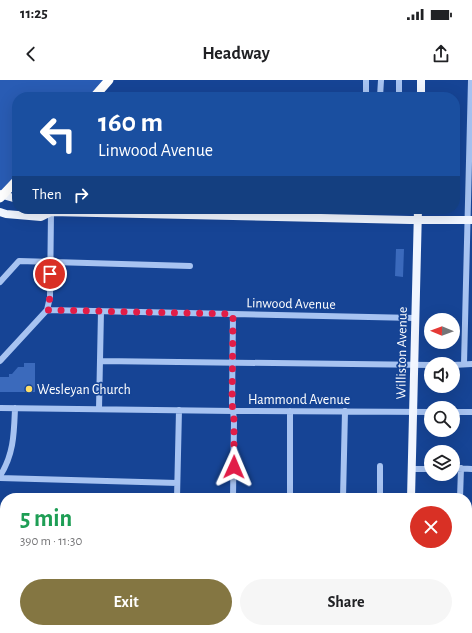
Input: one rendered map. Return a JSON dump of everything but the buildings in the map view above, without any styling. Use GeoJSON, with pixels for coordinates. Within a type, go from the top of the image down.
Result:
{"type":"FeatureCollection","features":[{"type":"Feature","properties":{"kind":"highway"},"geometry":{"type":"LineString","coordinates":[[98,92],[109,80]]}},
{"type":"Feature","properties":{"kind":"highway"},"geometry":{"type":"LineString","coordinates":[[1,196],[12,185]]}},
{"type":"Feature","properties":{"kind":"main road"},"geometry":{"type":"LineString","coordinates":[[421,92],[422,80]]}},
{"type":"Feature","properties":{"kind":"main road"},"geometry":{"type":"LineString","coordinates":[[1,196],[12,198]]}},
{"type":"Feature","properties":{"kind":"main road"},"geometry":{"type":"LineString","coordinates":[[0,212],[6,214],[41,217],[44,214]]}},
{"type":"Feature","properties":{"kind":"main road"},"geometry":{"type":"LineString","coordinates":[[196,214],[470,220]]}},
{"type":"Feature","properties":{"kind":"main road","name":"Williston Avenue"},"geometry":{"type":"LineString","coordinates":[[411,493],[418,214]]}},
{"type":"Feature","properties":{"kind":"street"},"geometry":{"type":"LineString","coordinates":[[366,80],[366,92]]}},
{"type":"Feature","properties":{"kind":"street"},"geometry":{"type":"LineString","coordinates":[[380,92],[381,80]]}},
{"type":"Feature","properties":{"kind":"street"},"geometry":{"type":"LineString","coordinates":[[399,80],[399,92]]}},
{"type":"Feature","properties":{"kind":"street"},"geometry":{"type":"LineString","coordinates":[[464,364],[470,220],[471,80]]}},
{"type":"Feature","properties":{"kind":"street"},"geometry":{"type":"LineString","coordinates":[[0,361],[47,310],[50,297],[49,214]]}},
{"type":"Feature","properties":{"kind":"street"},"geometry":{"type":"LineString","coordinates":[[0,282],[19,261],[190,266]]}},
{"type":"Feature","properties":{"kind":"street","name":"Linwood Avenue"},"geometry":{"type":"LineString","coordinates":[[47,310],[415,318]]}},
{"type":"Feature","properties":{"kind":"street"},"geometry":{"type":"LineString","coordinates":[[99,409],[101,311]]}},
{"type":"Feature","properties":{"kind":"street"},"geometry":{"type":"LineString","coordinates":[[233,314],[233,493]]}},
{"type":"Feature","properties":{"kind":"street"},"geometry":{"type":"LineString","coordinates":[[100,360],[424,365]]}},
{"type":"Feature","properties":{"kind":"street"},"geometry":{"type":"LineString","coordinates":[[460,364],[472,364]]}},
{"type":"Feature","properties":{"kind":"street","name":"Hammond Avenue"},"geometry":{"type":"LineString","coordinates":[[0,408],[290,412],[424,412]]}},
{"type":"Feature","properties":{"kind":"street"},"geometry":{"type":"LineString","coordinates":[[15,408],[14,438],[10,453],[0,477],[177,483]]}},
{"type":"Feature","properties":{"kind":"street"},"geometry":{"type":"LineString","coordinates":[[177,493],[179,410]]}},
{"type":"Feature","properties":{"kind":"street"},"geometry":{"type":"LineString","coordinates":[[290,412],[290,493]]}},
{"type":"Feature","properties":{"kind":"street"},"geometry":{"type":"LineString","coordinates":[[343,493],[345,412]]}},
{"type":"Feature","properties":{"kind":"street"},"geometry":{"type":"LineString","coordinates":[[460,412],[472,412]]}},
{"type":"Feature","properties":{"kind":"street"},"geometry":{"type":"LineString","coordinates":[[380,466],[380,493]]}},
{"type":"Feature","properties":{"kind":"street"},"geometry":{"type":"LineString","coordinates":[[460,493],[461,468],[472,469]]}},
{"type":"Feature","properties":{"kind":"street"},"geometry":{"type":"LineString","coordinates":[[412,470],[424,469]]}},
{"type":"Feature","properties":{"kind":"shaded area"},"geometry":{"type":"Polygon","coordinates":[[[0,80],[109,80],[98,92],[12,92],[12,185],[0,198],[0,80]]]}},
{"type":"Feature","properties":{"kind":"place","name":"Wesleyan Church"},"geometry":{"type":"Point","coordinates":[29,389]}},
{"type":"Feature","properties":{"kind":"route"},"geometry":{"type":"LineString","coordinates":[[50,274],[50,297],[47,310],[233,314],[232,403],[234,420],[234,467]]}}]}
